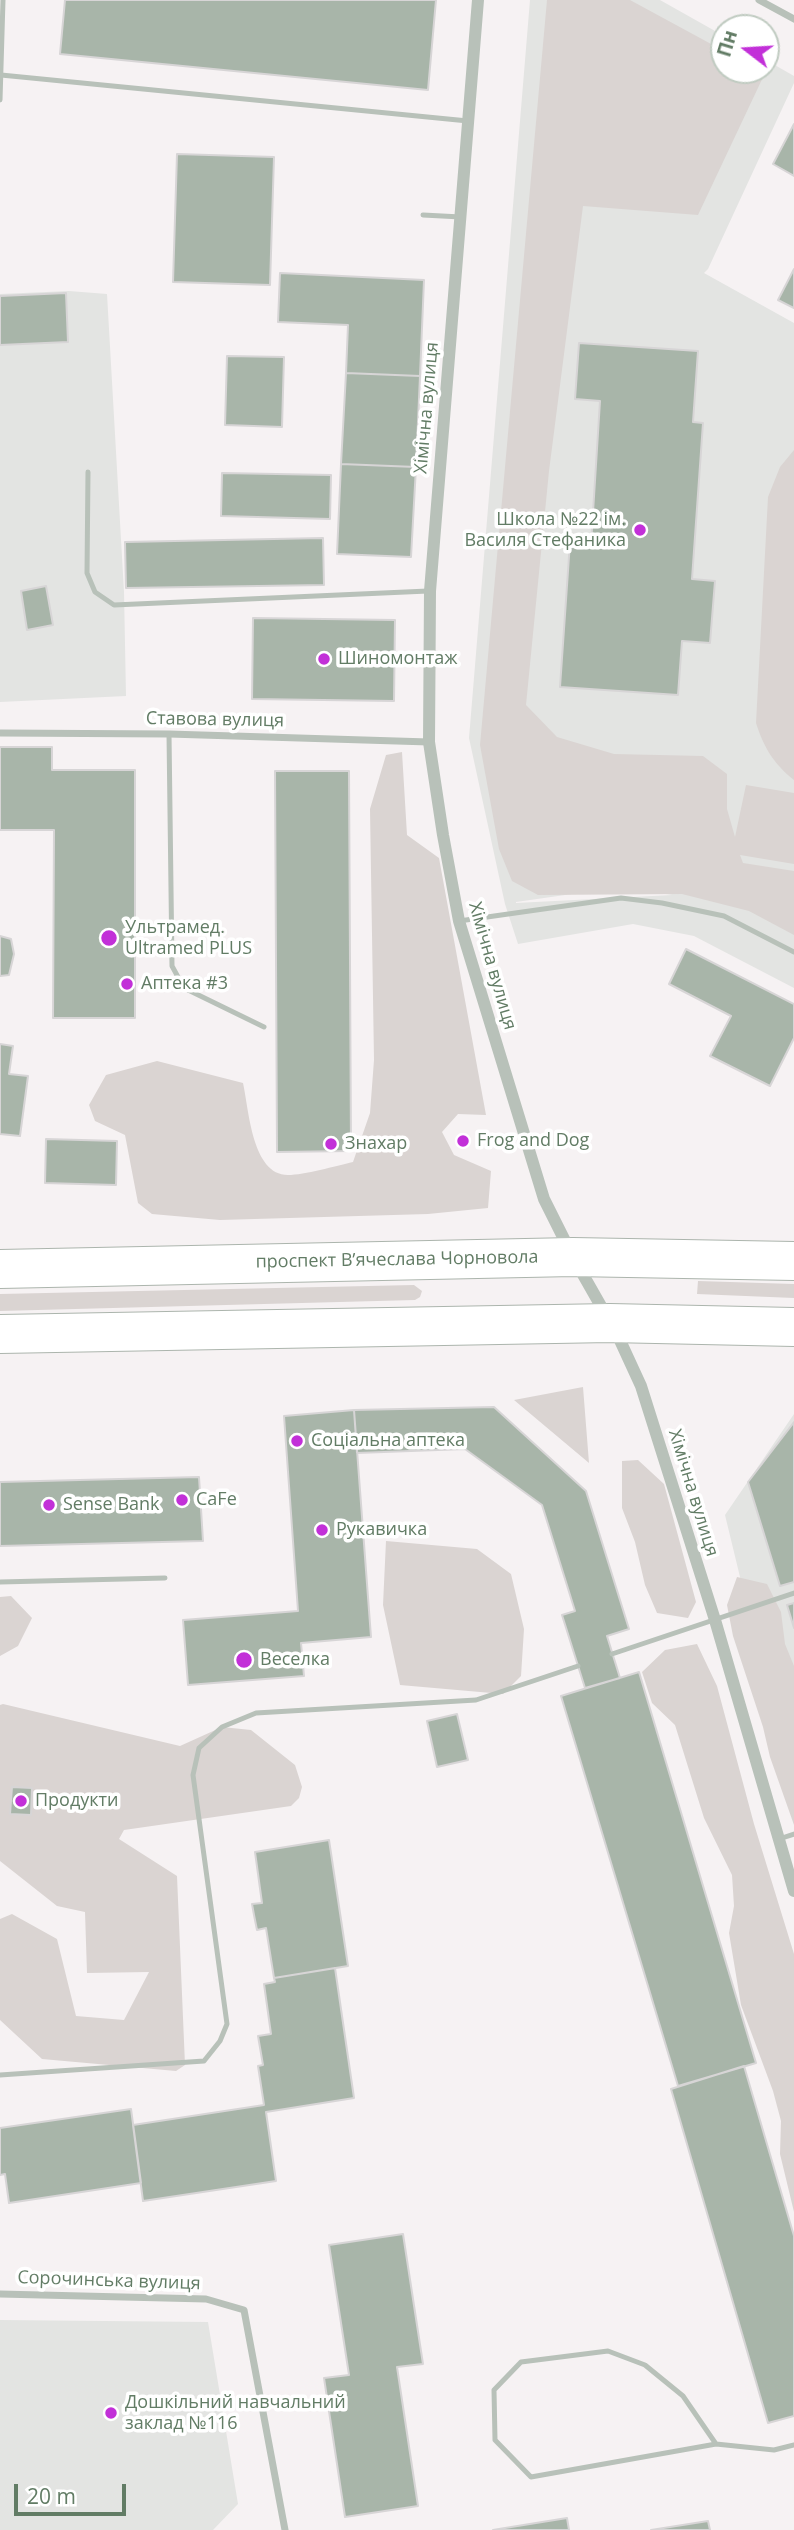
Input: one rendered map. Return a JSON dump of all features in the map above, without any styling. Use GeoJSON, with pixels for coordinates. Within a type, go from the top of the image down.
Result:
{"type":"FeatureCollection","features":[{"type":"Feature","properties":{"kind":"main road","name":"проспект Вʼячеслава Чорновола"},"geometry":{"type":"LineString","coordinates":[[0,1269],[573,1257],[794,1261]]}},
{"type":"Feature","properties":{"kind":"main road"},"geometry":{"type":"LineString","coordinates":[[0,1334],[610,1323],[794,1328]]}},
{"type":"Feature","properties":{"kind":"street","name":"Хімічна вулиця"},"geometry":{"type":"LineString","coordinates":[[478,0],[430,591],[429,742],[443,835],[459,921],[544,1199],[641,1386],[715,1620],[794,1891]]}},
{"type":"Feature","properties":{"kind":"street"},"geometry":{"type":"LineString","coordinates":[[759,0],[794,19]]}},
{"type":"Feature","properties":{"kind":"street","name":"Ставова вулиця"},"geometry":{"type":"LineString","coordinates":[[0,733],[169,734],[429,742]]}},
{"type":"Feature","properties":{"kind":"street","name":"Сорочинська вулиця"},"geometry":{"type":"LineString","coordinates":[[0,2294],[206,2299],[244,2310],[285,2530]]}},
{"type":"Feature","properties":{"kind":"lane"},"geometry":{"type":"LineString","coordinates":[[0,100],[3,0]]}},
{"type":"Feature","properties":{"kind":"lane"},"geometry":{"type":"LineString","coordinates":[[1,75],[468,121]]}},
{"type":"Feature","properties":{"kind":"lane"},"geometry":{"type":"LineString","coordinates":[[423,215],[461,217]]}},
{"type":"Feature","properties":{"kind":"lane"},"geometry":{"type":"LineString","coordinates":[[88,472],[87,573],[95,592],[114,605],[430,591]]}},
{"type":"Feature","properties":{"kind":"lane"},"geometry":{"type":"LineString","coordinates":[[169,734],[172,966],[184,988],[264,1027]]}},
{"type":"Feature","properties":{"kind":"lane"},"geometry":{"type":"LineString","coordinates":[[459,921],[621,898],[662,903],[724,916],[794,952]]}},
{"type":"Feature","properties":{"kind":"lane"},"geometry":{"type":"LineString","coordinates":[[0,1582],[165,1578]]}},
{"type":"Feature","properties":{"kind":"lane"},"geometry":{"type":"LineString","coordinates":[[612,1654],[794,1593]]}},
{"type":"Feature","properties":{"kind":"lane"},"geometry":{"type":"LineString","coordinates":[[0,2075],[204,2061],[220,2041],[227,2024],[193,1775],[200,1748],[222,1727],[257,1713],[476,1700],[578,1666]]}},
{"type":"Feature","properties":{"kind":"lane"},"geometry":{"type":"LineString","coordinates":[[779,1839],[794,1834]]}},
{"type":"Feature","properties":{"kind":"lane"},"geometry":{"type":"LineString","coordinates":[[0,2287],[0,2294]]}},
{"type":"Feature","properties":{"kind":"lane"},"geometry":{"type":"LineString","coordinates":[[716,2444],[683,2396],[645,2365],[608,2351],[521,2362],[494,2390],[495,2440],[531,2477],[716,2444],[774,2450],[794,2445]]}},
{"type":"Feature","properties":{"kind":"shaded area","name":"Школа №22 ім. Василя Стефаника"},"geometry":{"type":"Polygon","coordinates":[[[530,0],[660,0],[710,28],[710,84],[780,84],[780,68],[794,76],[794,83],[704,273],[794,323],[794,988],[694,936],[633,924],[518,944],[505,904],[469,738],[530,0]],[[621,887],[516,903],[672,895],[621,887]]]}},
{"type":"Feature","properties":{"kind":"shaded area"},"geometry":{"type":"Polygon","coordinates":[[[547,0],[630,0],[710,43],[710,84],[760,84],[698,215],[583,206],[549,471],[526,705],[557,737],[614,754],[703,756],[727,774],[727,809],[735,837],[746,785],[794,793],[794,864],[740,855],[743,863],[794,871],[794,935],[749,911],[682,894],[538,895],[512,881],[499,849],[480,745],[547,0]]]}},
{"type":"Feature","properties":{"kind":"shaded area"},"geometry":{"type":"Polygon","coordinates":[[[69,291],[107,294],[124,592],[126,696],[0,702],[0,294],[69,291]]]}},
{"type":"Feature","properties":{"kind":"shaded area"},"geometry":{"type":"Polygon","coordinates":[[[794,450],[794,780],[771,755],[756,723],[768,497],[780,467],[794,450]]]}},
{"type":"Feature","properties":{"kind":"shaded area"},"geometry":{"type":"Polygon","coordinates":[[[402,752],[407,835],[439,858],[486,1115],[458,1114],[442,1132],[454,1155],[491,1171],[488,1208],[428,1214],[220,1220],[152,1214],[138,1203],[125,1135],[95,1121],[89,1105],[106,1075],[157,1061],[243,1083],[254,1139],[267,1164],[276,1172],[295,1175],[353,1162],[370,1113],[374,1060],[370,809],[386,755],[402,752]]]}},
{"type":"Feature","properties":{"kind":"shaded area"},"geometry":{"type":"Polygon","coordinates":[[[698,1281],[794,1284],[794,1298],[697,1294],[698,1281]]]}},
{"type":"Feature","properties":{"kind":"shaded area"},"geometry":{"type":"Polygon","coordinates":[[[414,1285],[422,1291],[420,1297],[415,1300],[0,1311],[0,1294],[414,1285]]]}},
{"type":"Feature","properties":{"kind":"shaded area"},"geometry":{"type":"Polygon","coordinates":[[[583,1387],[589,1463],[514,1400],[583,1387]]]}},
{"type":"Feature","properties":{"kind":"shaded area"},"geometry":{"type":"Polygon","coordinates":[[[794,1414],[794,1800],[725,1515],[794,1414]]]}},
{"type":"Feature","properties":{"kind":"shaded area"},"geometry":{"type":"Polygon","coordinates":[[[638,1460],[664,1484],[696,1602],[688,1618],[657,1613],[645,1585],[635,1542],[622,1508],[622,1461],[638,1460]]]}},
{"type":"Feature","properties":{"kind":"shaded area"},"geometry":{"type":"Polygon","coordinates":[[[386,1541],[477,1549],[511,1574],[524,1629],[521,1676],[503,1694],[400,1685],[383,1605],[386,1541]]]}},
{"type":"Feature","properties":{"kind":"shaded area"},"geometry":{"type":"Polygon","coordinates":[[[737,1577],[767,1584],[781,1612],[785,1644],[794,1666],[794,1825],[733,1636],[727,1605],[737,1577]]]}},
{"type":"Feature","properties":{"kind":"shaded area"},"geometry":{"type":"Polygon","coordinates":[[[11,1596],[32,1618],[18,1646],[0,1656],[0,1597],[11,1596]]]}},
{"type":"Feature","properties":{"kind":"shaded area"},"geometry":{"type":"Polygon","coordinates":[[[697,1644],[717,1686],[754,1824],[794,1954],[794,2212],[780,2154],[781,2121],[773,2091],[741,2005],[729,1933],[734,1906],[732,1875],[704,1818],[675,1725],[652,1703],[642,1672],[665,1650],[697,1644]]]}},
{"type":"Feature","properties":{"kind":"shaded area"},"geometry":{"type":"Polygon","coordinates":[[[0,1705],[180,1746],[222,1727],[251,1730],[295,1765],[302,1787],[299,1798],[291,1806],[124,1830],[119,1839],[177,1876],[185,2065],[176,2071],[42,2059],[0,2020],[0,1919],[12,1914],[57,1939],[76,2016],[124,2020],[149,1972],[87,1973],[85,1912],[57,1906],[0,1861],[0,1705]]]}},
{"type":"Feature","properties":{"kind":"shaded area","name":"Дошкільний навчальний заклад №116"},"geometry":{"type":"Polygon","coordinates":[[[0,2320],[208,2322],[238,2504],[213,2530],[0,2530],[0,2320]]]}},
{"type":"Feature","properties":{"kind":"building"},"geometry":{"type":"Polygon","coordinates":[[[65,0],[436,0],[428,90],[60,54],[65,0]]]}},
{"type":"Feature","properties":{"kind":"building"},"geometry":{"type":"Polygon","coordinates":[[[794,124],[794,176],[773,164],[794,124]]]}},
{"type":"Feature","properties":{"kind":"building"},"geometry":{"type":"Polygon","coordinates":[[[177,154],[274,157],[270,285],[173,282],[177,154]]]}},
{"type":"Feature","properties":{"kind":"building"},"geometry":{"type":"Polygon","coordinates":[[[794,269],[794,308],[778,300],[794,269]]]}},
{"type":"Feature","properties":{"kind":"building"},"geometry":{"type":"Polygon","coordinates":[[[280,273],[424,280],[420,376],[346,373],[348,325],[278,322],[280,273]]]}},
{"type":"Feature","properties":{"kind":"building"},"geometry":{"type":"Polygon","coordinates":[[[66,293],[68,342],[0,345],[0,296],[66,293]]]}},
{"type":"Feature","properties":{"kind":"building"},"geometry":{"type":"Polygon","coordinates":[[[579,343],[698,351],[693,422],[703,423],[692,579],[715,581],[710,643],[682,641],[678,695],[560,687],[570,542],[591,544],[600,401],[575,399],[579,343]]]}},
{"type":"Feature","properties":{"kind":"building"},"geometry":{"type":"Polygon","coordinates":[[[227,356],[284,357],[282,427],[225,425],[227,356]]]}},
{"type":"Feature","properties":{"kind":"building"},"geometry":{"type":"Polygon","coordinates":[[[346,373],[420,376],[416,467],[341,464],[346,373]]]}},
{"type":"Feature","properties":{"kind":"building"},"geometry":{"type":"Polygon","coordinates":[[[341,464],[416,467],[411,557],[337,554],[341,464]]]}},
{"type":"Feature","properties":{"kind":"building"},"geometry":{"type":"Polygon","coordinates":[[[222,473],[331,475],[330,519],[221,516],[222,473]]]}},
{"type":"Feature","properties":{"kind":"building"},"geometry":{"type":"Polygon","coordinates":[[[323,538],[324,585],[126,588],[125,542],[323,538]]]}},
{"type":"Feature","properties":{"kind":"building"},"geometry":{"type":"Polygon","coordinates":[[[46,586],[53,625],[27,630],[21,591],[46,586]]]}},
{"type":"Feature","properties":{"kind":"building","name":"Шиномонтаж"},"geometry":{"type":"Polygon","coordinates":[[[253,618],[395,620],[394,701],[252,699],[253,618]]]}},
{"type":"Feature","properties":{"kind":"building"},"geometry":{"type":"Polygon","coordinates":[[[0,747],[52,747],[52,770],[135,770],[135,1018],[53,1018],[54,830],[0,830],[0,747]]]}},
{"type":"Feature","properties":{"kind":"building"},"geometry":{"type":"Polygon","coordinates":[[[275,771],[349,771],[351,1151],[277,1152],[275,771]]]}},
{"type":"Feature","properties":{"kind":"building"},"geometry":{"type":"Polygon","coordinates":[[[0,936],[11,939],[14,954],[9,975],[0,976],[0,936]]]}},
{"type":"Feature","properties":{"kind":"building"},"geometry":{"type":"Polygon","coordinates":[[[686,949],[794,1004],[794,1038],[770,1086],[710,1056],[731,1016],[669,984],[686,949]]]}},
{"type":"Feature","properties":{"kind":"building"},"geometry":{"type":"Polygon","coordinates":[[[0,1044],[13,1046],[9,1074],[28,1076],[20,1136],[0,1134],[0,1044]]]}},
{"type":"Feature","properties":{"kind":"building"},"geometry":{"type":"Polygon","coordinates":[[[46,1139],[117,1141],[116,1185],[45,1183],[46,1139]]]}},
{"type":"Feature","properties":{"kind":"building"},"geometry":{"type":"Polygon","coordinates":[[[494,1407],[586,1491],[629,1629],[607,1636],[620,1678],[585,1688],[562,1615],[575,1611],[542,1505],[465,1449],[357,1453],[354,1410],[494,1407]]]}},
{"type":"Feature","properties":{"kind":"building"},"geometry":{"type":"Polygon","coordinates":[[[354,1410],[371,1637],[301,1643],[304,1676],[188,1685],[183,1620],[298,1611],[284,1416],[354,1410]]]}},
{"type":"Feature","properties":{"kind":"building"},"geometry":{"type":"Polygon","coordinates":[[[794,1422],[794,1582],[780,1586],[748,1482],[794,1422]]]}},
{"type":"Feature","properties":{"kind":"building"},"geometry":{"type":"Polygon","coordinates":[[[199,1477],[203,1541],[0,1546],[0,1482],[199,1477]]]}},
{"type":"Feature","properties":{"kind":"building"},"geometry":{"type":"Polygon","coordinates":[[[794,1603],[794,1628],[787,1605],[794,1603]]]}},
{"type":"Feature","properties":{"kind":"building"},"geometry":{"type":"Polygon","coordinates":[[[639,1672],[756,2063],[678,2086],[561,1696],[639,1672]]]}},
{"type":"Feature","properties":{"kind":"building"},"geometry":{"type":"Polygon","coordinates":[[[457,1714],[468,1760],[437,1767],[427,1721],[457,1714]]]}},
{"type":"Feature","properties":{"kind":"building","name":"Продукти"},"geometry":{"type":"Polygon","coordinates":[[[12,1787],[32,1788],[31,1815],[10,1814],[12,1787]]]}},
{"type":"Feature","properties":{"kind":"building"},"geometry":{"type":"Polygon","coordinates":[[[329,1840],[348,1966],[274,1978],[266,1928],[257,1930],[252,1904],[262,1903],[255,1852],[329,1840]]]}},
{"type":"Feature","properties":{"kind":"building"},"geometry":{"type":"Polygon","coordinates":[[[335,1968],[354,2098],[266,2112],[276,2181],[143,2201],[133,2125],[264,2105],[258,2066],[263,2065],[258,2036],[271,2034],[264,1984],[275,1982],[274,1978],[335,1968]]]}},
{"type":"Feature","properties":{"kind":"building"},"geometry":{"type":"Polygon","coordinates":[[[744,2066],[794,2236],[794,2416],[768,2423],[671,2089],[744,2066]]]}},
{"type":"Feature","properties":{"kind":"building"},"geometry":{"type":"Polygon","coordinates":[[[131,2109],[141,2183],[9,2203],[5,2174],[0,2175],[0,2128],[131,2109]]]}},
{"type":"Feature","properties":{"kind":"building"},"geometry":{"type":"Polygon","coordinates":[[[403,2234],[423,2364],[397,2367],[418,2506],[345,2517],[324,2378],[349,2375],[329,2245],[403,2234]]]}},
{"type":"Feature","properties":{"kind":"building"},"geometry":{"type":"Polygon","coordinates":[[[567,2518],[569,2530],[493,2530],[505,2528],[567,2518]]]}},
{"type":"Feature","properties":{"kind":"building"},"geometry":{"type":"Polygon","coordinates":[[[708,2521],[710,2530],[651,2530],[708,2521]]]}},
{"type":"Feature","properties":{"kind":"place","name":"Школа №22 ім. Василя Стефаника"},"geometry":{"type":"Point","coordinates":[640,530]}},
{"type":"Feature","properties":{"kind":"place","name":"Шиномонтаж"},"geometry":{"type":"Point","coordinates":[324,659]}},
{"type":"Feature","properties":{"kind":"place","name":"Ультрамед. Ultramed PLUS"},"geometry":{"type":"Point","coordinates":[109,938]}},
{"type":"Feature","properties":{"kind":"place","name":"Аптека #3"},"geometry":{"type":"Point","coordinates":[127,984]}},
{"type":"Feature","properties":{"kind":"place","name":"Frog and Dog"},"geometry":{"type":"Point","coordinates":[463,1141]}},
{"type":"Feature","properties":{"kind":"place","name":"Знахар"},"geometry":{"type":"Point","coordinates":[331,1144]}},
{"type":"Feature","properties":{"kind":"place","name":"Соціальна аптека"},"geometry":{"type":"Point","coordinates":[297,1441]}},
{"type":"Feature","properties":{"kind":"place","name":"CaFe"},"geometry":{"type":"Point","coordinates":[182,1500]}},
{"type":"Feature","properties":{"kind":"place","name":"Sense Bank"},"geometry":{"type":"Point","coordinates":[49,1505]}},
{"type":"Feature","properties":{"kind":"place","name":"Рукавичка"},"geometry":{"type":"Point","coordinates":[322,1530]}},
{"type":"Feature","properties":{"kind":"place","name":"Веселка"},"geometry":{"type":"Point","coordinates":[244,1660]}},
{"type":"Feature","properties":{"kind":"place","name":"Продукти"},"geometry":{"type":"Point","coordinates":[21,1801]}},
{"type":"Feature","properties":{"kind":"place","name":"Дошкільний навчальний заклад №116"},"geometry":{"type":"Point","coordinates":[111,2413]}}]}
